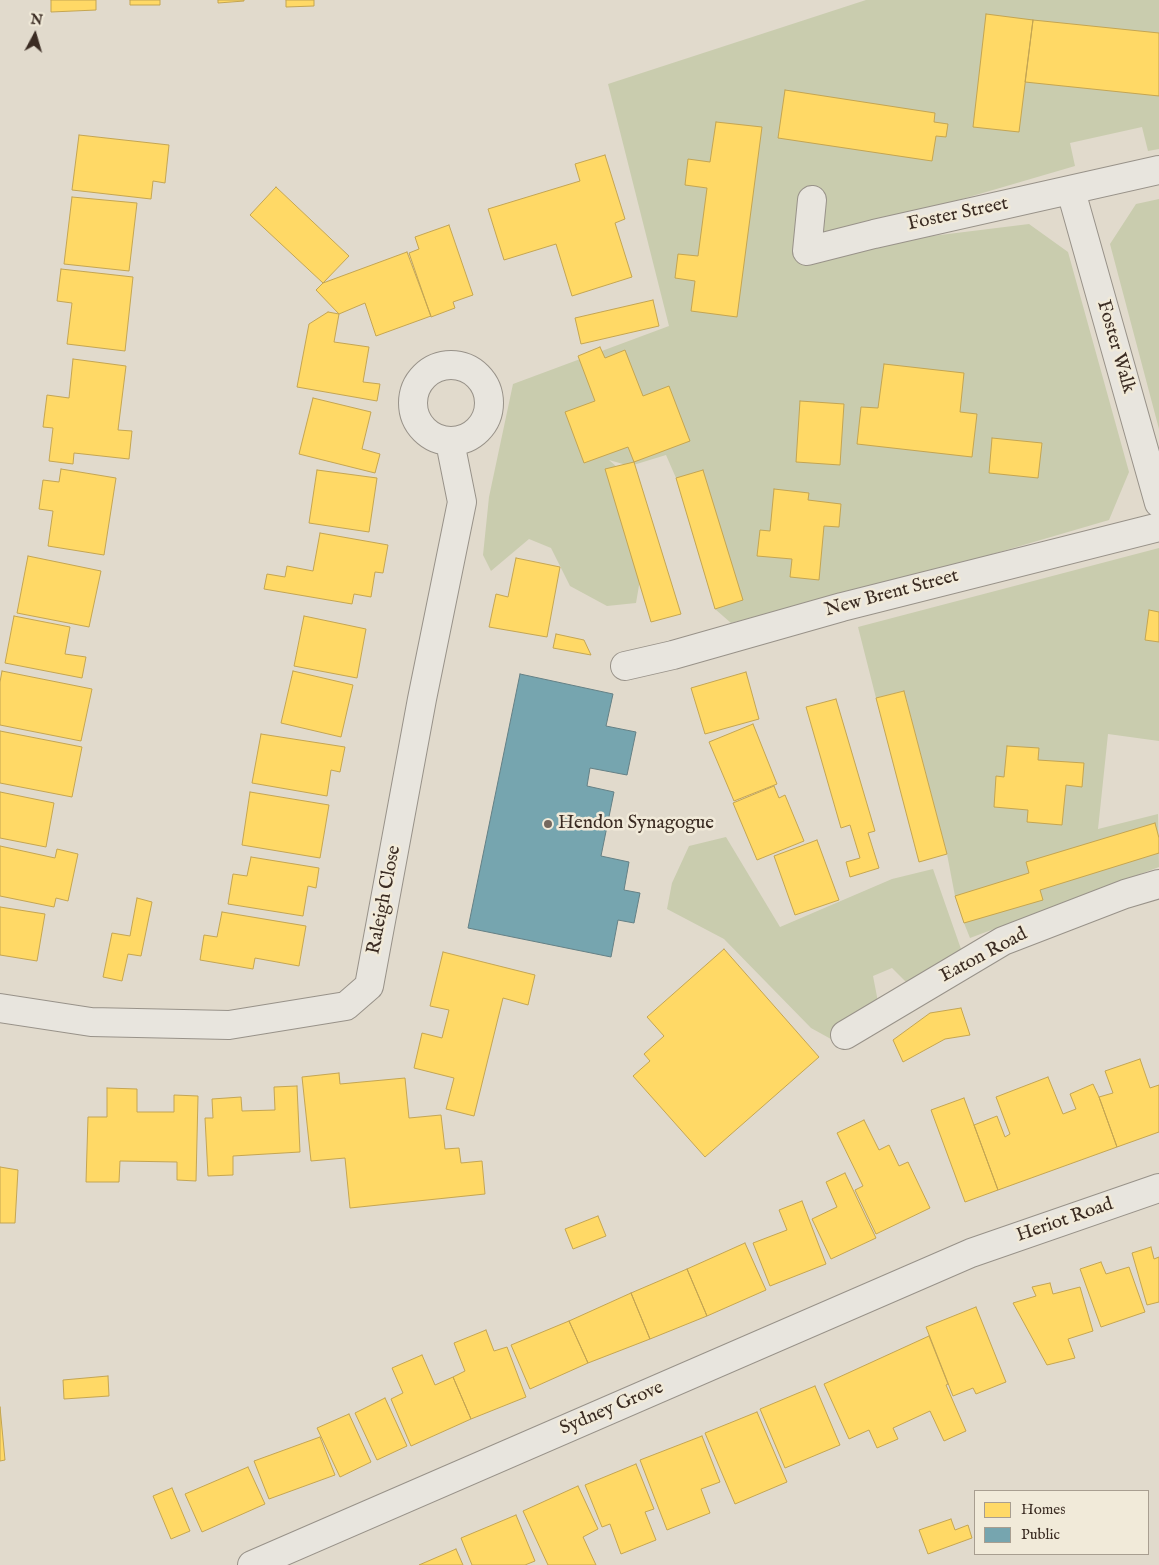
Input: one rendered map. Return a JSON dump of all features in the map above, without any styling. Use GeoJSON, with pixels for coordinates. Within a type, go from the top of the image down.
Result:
{"type":"FeatureCollection","features":[{"type":"Feature","properties":{"kind":"street","name":"Foster Street"},"geometry":{"type":"LineString","coordinates":[[812,200],[807,251],[874,234],[1159,170]]}},
{"type":"Feature","properties":{"kind":"street","name":"Foster Walk"},"geometry":{"type":"LineString","coordinates":[[1071,191],[1159,503]]}},
{"type":"Feature","properties":{"kind":"street","name":"Raleigh Close"},"geometry":{"type":"LineString","coordinates":[[0,1008],[92,1022],[229,1025],[346,1006],[368,986],[422,699],[462,502],[450,442]]}},
{"type":"Feature","properties":{"kind":"street","name":"New Brent Street"},"geometry":{"type":"LineString","coordinates":[[625,666],[673,655],[842,606],[1159,526]]}},
{"type":"Feature","properties":{"kind":"street","name":"Eaton Road"},"geometry":{"type":"LineString","coordinates":[[845,1035],[1003,941],[1125,894],[1159,884]]}},
{"type":"Feature","properties":{"kind":"street","name":"Heriot Road"},"geometry":{"type":"LineString","coordinates":[[972,1253],[1159,1188]]}},
{"type":"Feature","properties":{"kind":"street","name":"Sydney Grove"},"geometry":{"type":"LineString","coordinates":[[252,1565],[972,1253]]}},
{"type":"Feature","properties":{"kind":"green space"},"geometry":{"type":"Polygon","coordinates":[[[866,0],[1159,0],[1159,149],[1148,151],[1142,127],[1070,143],[1075,166],[928,209],[932,236],[1029,224],[1068,252],[1129,472],[1109,520],[962,563],[731,623],[715,609],[676,478],[666,455],[630,466],[609,460],[626,475],[643,562],[636,603],[607,606],[570,586],[551,548],[529,539],[491,571],[483,555],[489,497],[513,384],[669,326],[608,84],[866,0]]]}},
{"type":"Feature","properties":{"kind":"green space"},"geometry":{"type":"Polygon","coordinates":[[[1159,199],[1159,429],[1110,244],[1136,204],[1159,199]]]}},
{"type":"Feature","properties":{"kind":"green space"},"geometry":{"type":"Polygon","coordinates":[[[1159,548],[1159,741],[1108,734],[1098,829],[1158,814],[1159,867],[970,938],[955,896],[947,854],[904,691],[876,698],[858,627],[1159,548]]]}},
{"type":"Feature","properties":{"kind":"green space"},"geometry":{"type":"Polygon","coordinates":[[[726,837],[780,927],[892,879],[933,869],[961,949],[908,984],[892,968],[873,976],[879,1007],[860,1037],[849,1049],[811,1028],[724,939],[667,909],[672,883],[689,846],[726,837]]]}},
{"type":"Feature","properties":{"kind":"building: Homes"},"geometry":{"type":"Polygon","coordinates":[[[51,0],[96,0],[96,10],[51,12],[51,0]]]}},
{"type":"Feature","properties":{"kind":"building: Homes"},"geometry":{"type":"Polygon","coordinates":[[[130,0],[160,0],[160,5],[130,5],[130,0]]]}},
{"type":"Feature","properties":{"kind":"building: Homes"},"geometry":{"type":"Polygon","coordinates":[[[218,0],[244,0],[244,1],[218,3],[218,0]]]}},
{"type":"Feature","properties":{"kind":"building: Homes"},"geometry":{"type":"Polygon","coordinates":[[[286,0],[314,0],[314,6],[286,7],[286,0]]]}},
{"type":"Feature","properties":{"kind":"building: Homes"},"geometry":{"type":"Polygon","coordinates":[[[986,14],[1033,20],[1019,132],[973,127],[986,14]]]}},
{"type":"Feature","properties":{"kind":"building: Homes"},"geometry":{"type":"Polygon","coordinates":[[[1033,20],[1159,33],[1159,96],[1025,82],[1033,20]]]}},
{"type":"Feature","properties":{"kind":"building: Homes"},"geometry":{"type":"Polygon","coordinates":[[[785,90],[935,113],[934,122],[948,124],[946,137],[936,136],[932,161],[778,138],[785,90]]]}},
{"type":"Feature","properties":{"kind":"building: Homes"},"geometry":{"type":"Polygon","coordinates":[[[716,122],[762,127],[737,317],[691,311],[695,281],[675,278],[678,254],[698,256],[707,188],[685,185],[688,159],[710,162],[716,122]]]}},
{"type":"Feature","properties":{"kind":"building: Homes"},"geometry":{"type":"Polygon","coordinates":[[[79,135],[169,145],[165,183],[153,181],[151,199],[72,190],[79,135]]]}},
{"type":"Feature","properties":{"kind":"building: Homes"},"geometry":{"type":"Polygon","coordinates":[[[605,155],[625,219],[615,223],[632,277],[572,296],[556,244],[504,260],[488,209],[580,181],[575,164],[605,155]]]}},
{"type":"Feature","properties":{"kind":"building: Homes"},"geometry":{"type":"Polygon","coordinates":[[[276,187],[349,256],[323,283],[250,215],[276,187]]]}},
{"type":"Feature","properties":{"kind":"building: Homes"},"geometry":{"type":"Polygon","coordinates":[[[72,197],[137,203],[129,271],[64,264],[72,197]]]}},
{"type":"Feature","properties":{"kind":"building: Homes"},"geometry":{"type":"Polygon","coordinates":[[[449,225],[473,295],[453,302],[455,308],[431,317],[409,253],[419,249],[415,237],[449,225]]]}},
{"type":"Feature","properties":{"kind":"building: Homes"},"geometry":{"type":"Polygon","coordinates":[[[407,252],[431,316],[376,336],[365,303],[339,314],[316,290],[323,283],[407,252]]]}},
{"type":"Feature","properties":{"kind":"building: Homes"},"geometry":{"type":"Polygon","coordinates":[[[61,269],[133,277],[125,351],[67,344],[72,303],[57,301],[61,269]]]}},
{"type":"Feature","properties":{"kind":"building: Homes"},"geometry":{"type":"Polygon","coordinates":[[[653,300],[659,326],[581,344],[575,318],[653,300]]]}},
{"type":"Feature","properties":{"kind":"building: Homes"},"geometry":{"type":"Polygon","coordinates":[[[328,312],[339,314],[334,342],[369,347],[363,382],[380,384],[377,401],[297,387],[309,324],[328,312]]]}},
{"type":"Feature","properties":{"kind":"building: Homes"},"geometry":{"type":"Polygon","coordinates":[[[600,347],[605,358],[625,350],[643,396],[669,386],[690,441],[634,462],[628,447],[584,463],[565,412],[595,401],[578,356],[600,347]]]}},
{"type":"Feature","properties":{"kind":"building: Homes"},"geometry":{"type":"Polygon","coordinates":[[[73,359],[126,366],[118,430],[132,431],[129,459],[74,453],[73,464],[49,461],[53,428],[43,427],[47,395],[69,398],[73,359]]]}},
{"type":"Feature","properties":{"kind":"building: Homes"},"geometry":{"type":"Polygon","coordinates":[[[884,364],[964,373],[960,412],[977,414],[972,457],[857,444],[861,407],[878,408],[884,364]]]}},
{"type":"Feature","properties":{"kind":"building: Homes"},"geometry":{"type":"Polygon","coordinates":[[[313,398],[371,412],[362,449],[380,454],[375,473],[299,454],[313,398]]]}},
{"type":"Feature","properties":{"kind":"building: Homes"},"geometry":{"type":"Polygon","coordinates":[[[800,401],[844,404],[840,465],[796,462],[800,401]]]}},
{"type":"Feature","properties":{"kind":"building: Homes"},"geometry":{"type":"Polygon","coordinates":[[[992,438],[1042,443],[1038,478],[989,473],[992,438]]]}},
{"type":"Feature","properties":{"kind":"building: Homes"},"geometry":{"type":"Polygon","coordinates":[[[634,462],[681,614],[651,622],[605,469],[634,462]]]}},
{"type":"Feature","properties":{"kind":"building: Homes"},"geometry":{"type":"Polygon","coordinates":[[[61,469],[116,478],[104,555],[48,546],[53,511],[39,509],[43,480],[59,482],[61,469]]]}},
{"type":"Feature","properties":{"kind":"building: Homes"},"geometry":{"type":"Polygon","coordinates":[[[317,470],[377,478],[369,532],[309,523],[317,470]]]}},
{"type":"Feature","properties":{"kind":"building: Homes"},"geometry":{"type":"Polygon","coordinates":[[[703,470],[743,600],[715,609],[676,478],[703,470]]]}},
{"type":"Feature","properties":{"kind":"building: Homes"},"geometry":{"type":"Polygon","coordinates":[[[774,489],[809,493],[808,500],[841,504],[839,527],[824,526],[819,580],[790,577],[792,559],[757,556],[760,530],[770,531],[774,489]]]}},
{"type":"Feature","properties":{"kind":"building: Homes"},"geometry":{"type":"Polygon","coordinates":[[[320,533],[388,545],[383,573],[375,572],[371,597],[354,594],[352,604],[264,589],[267,574],[285,577],[287,566],[313,571],[320,533]]]}},
{"type":"Feature","properties":{"kind":"building: Homes"},"geometry":{"type":"Polygon","coordinates":[[[28,556],[101,571],[89,627],[17,613],[28,556]]]}},
{"type":"Feature","properties":{"kind":"building: Homes"},"geometry":{"type":"Polygon","coordinates":[[[516,558],[560,567],[547,637],[489,627],[496,594],[508,597],[516,558]]]}},
{"type":"Feature","properties":{"kind":"building: Homes"},"geometry":{"type":"Polygon","coordinates":[[[1149,610],[1159,612],[1159,642],[1145,640],[1149,610]]]}},
{"type":"Feature","properties":{"kind":"building: Homes"},"geometry":{"type":"Polygon","coordinates":[[[14,616],[70,627],[65,654],[86,657],[82,678],[5,663],[14,616]]]}},
{"type":"Feature","properties":{"kind":"building: Homes"},"geometry":{"type":"Polygon","coordinates":[[[304,616],[366,629],[357,678],[294,666],[304,616]]]}},
{"type":"Feature","properties":{"kind":"building: Homes"},"geometry":{"type":"Polygon","coordinates":[[[556,634],[584,640],[591,655],[553,648],[556,634]]]}},
{"type":"Feature","properties":{"kind":"building: Homes"},"geometry":{"type":"Polygon","coordinates":[[[2,671],[92,689],[81,741],[0,725],[0,682],[2,671]]]}},
{"type":"Feature","properties":{"kind":"building: Homes"},"geometry":{"type":"Polygon","coordinates":[[[293,671],[353,685],[341,737],[281,723],[293,671]]]}},
{"type":"Feature","properties":{"kind":"building: Homes"},"geometry":{"type":"Polygon","coordinates":[[[746,672],[759,719],[705,734],[691,688],[746,672]]]}},
{"type":"Feature","properties":{"kind":"building: Homes"},"geometry":{"type":"Polygon","coordinates":[[[904,691],[947,854],[919,862],[876,698],[904,691]]]}},
{"type":"Feature","properties":{"kind":"building: Homes"},"geometry":{"type":"Polygon","coordinates":[[[836,699],[875,831],[868,833],[879,868],[850,877],[846,862],[860,858],[850,825],[841,828],[806,707],[836,699]]]}},
{"type":"Feature","properties":{"kind":"building: Homes"},"geometry":{"type":"Polygon","coordinates":[[[753,724],[777,784],[734,801],[709,742],[753,724]]]}},
{"type":"Feature","properties":{"kind":"building: Homes"},"geometry":{"type":"Polygon","coordinates":[[[0,731],[82,747],[72,797],[0,783],[0,731]]]}},
{"type":"Feature","properties":{"kind":"building: Homes"},"geometry":{"type":"Polygon","coordinates":[[[261,734],[345,747],[340,772],[331,770],[327,796],[252,783],[261,734]]]}},
{"type":"Feature","properties":{"kind":"building: Homes"},"geometry":{"type":"Polygon","coordinates":[[[1007,746],[1039,748],[1038,760],[1084,763],[1082,787],[1066,785],[1062,825],[1027,822],[1028,810],[994,807],[996,776],[1004,777],[1007,746]]]}},
{"type":"Feature","properties":{"kind":"building: Homes"},"geometry":{"type":"Polygon","coordinates":[[[774,786],[779,798],[785,795],[804,841],[757,860],[733,803],[774,786]]]}},
{"type":"Feature","properties":{"kind":"building: Homes"},"geometry":{"type":"Polygon","coordinates":[[[0,792],[54,803],[46,847],[0,838],[0,792]]]}},
{"type":"Feature","properties":{"kind":"building: Homes"},"geometry":{"type":"Polygon","coordinates":[[[250,792],[329,805],[320,858],[242,845],[250,792]]]}},
{"type":"Feature","properties":{"kind":"building: Homes"},"geometry":{"type":"Polygon","coordinates":[[[1155,823],[1159,838],[1159,853],[1040,890],[1043,900],[964,923],[955,896],[1029,873],[1026,862],[1155,823]]]}},
{"type":"Feature","properties":{"kind":"building: Homes"},"geometry":{"type":"Polygon","coordinates":[[[817,840],[839,900],[795,915],[774,856],[817,840]]]}},
{"type":"Feature","properties":{"kind":"building: Homes"},"geometry":{"type":"Polygon","coordinates":[[[0,846],[55,858],[57,849],[78,854],[68,901],[56,898],[54,907],[0,896],[0,846]]]}},
{"type":"Feature","properties":{"kind":"building: Homes"},"geometry":{"type":"Polygon","coordinates":[[[251,857],[319,868],[316,888],[308,886],[303,916],[228,904],[233,874],[247,876],[251,857]]]}},
{"type":"Feature","properties":{"kind":"building: Homes"},"geometry":{"type":"Polygon","coordinates":[[[137,898],[152,902],[141,956],[128,954],[122,981],[103,977],[112,933],[130,936],[137,898]]]}},
{"type":"Feature","properties":{"kind":"building: Homes"},"geometry":{"type":"Polygon","coordinates":[[[0,907],[45,914],[37,961],[0,955],[0,907]]]}},
{"type":"Feature","properties":{"kind":"building: Homes"},"geometry":{"type":"Polygon","coordinates":[[[222,912],[306,926],[299,966],[255,958],[253,969],[200,960],[204,935],[217,937],[222,912]]]}},
{"type":"Feature","properties":{"kind":"building: Homes"},"geometry":{"type":"Polygon","coordinates":[[[724,949],[819,1057],[705,1157],[633,1076],[650,1061],[644,1054],[664,1036],[647,1017],[724,949]]]}},
{"type":"Feature","properties":{"kind":"building: Homes"},"geometry":{"type":"Polygon","coordinates":[[[443,952],[535,975],[528,1005],[503,998],[474,1116],[446,1109],[454,1078],[414,1068],[422,1033],[442,1038],[449,1010],[430,1006],[443,952]]]}},
{"type":"Feature","properties":{"kind":"building: Homes"},"geometry":{"type":"Polygon","coordinates":[[[961,1008],[970,1035],[945,1039],[903,1062],[893,1040],[930,1013],[961,1008]]]}},
{"type":"Feature","properties":{"kind":"building: Homes"},"geometry":{"type":"Polygon","coordinates":[[[1140,1059],[1150,1088],[1159,1085],[1159,1132],[1117,1147],[1099,1097],[1113,1093],[1105,1071],[1140,1059]]]}},
{"type":"Feature","properties":{"kind":"building: Homes"},"geometry":{"type":"Polygon","coordinates":[[[339,1073],[340,1084],[405,1078],[409,1118],[441,1115],[445,1149],[459,1148],[461,1163],[482,1161],[485,1194],[350,1208],[345,1158],[311,1161],[302,1077],[339,1073]]]}},
{"type":"Feature","properties":{"kind":"building: Homes"},"geometry":{"type":"Polygon","coordinates":[[[1048,1077],[1063,1114],[1076,1109],[1070,1094],[1093,1084],[1117,1147],[998,1190],[974,1125],[997,1116],[1005,1137],[1010,1134],[996,1097],[1048,1077]]]}},
{"type":"Feature","properties":{"kind":"building: Homes"},"geometry":{"type":"Polygon","coordinates":[[[297,1086],[300,1152],[233,1156],[233,1175],[208,1176],[205,1118],[213,1118],[212,1099],[241,1097],[242,1111],[275,1110],[274,1087],[297,1086]]]}},
{"type":"Feature","properties":{"kind":"building: Homes"},"geometry":{"type":"Polygon","coordinates":[[[107,1088],[137,1089],[137,1112],[174,1112],[174,1095],[198,1096],[196,1181],[177,1180],[177,1162],[120,1161],[119,1182],[86,1182],[88,1117],[107,1117],[107,1088]]]}},
{"type":"Feature","properties":{"kind":"building: Homes"},"geometry":{"type":"Polygon","coordinates":[[[964,1098],[998,1190],[965,1202],[931,1110],[964,1098]]]}},
{"type":"Feature","properties":{"kind":"building: Homes"},"geometry":{"type":"Polygon","coordinates":[[[864,1120],[879,1150],[889,1145],[899,1166],[908,1162],[930,1208],[876,1234],[855,1190],[863,1186],[837,1133],[864,1120]]]}},
{"type":"Feature","properties":{"kind":"building: Homes"},"geometry":{"type":"Polygon","coordinates":[[[0,1167],[18,1170],[15,1223],[0,1223],[0,1167]]]}},
{"type":"Feature","properties":{"kind":"building: Homes"},"geometry":{"type":"Polygon","coordinates":[[[845,1173],[876,1238],[831,1259],[812,1219],[837,1207],[826,1182],[845,1173]]]}},
{"type":"Feature","properties":{"kind":"building: Homes"},"geometry":{"type":"Polygon","coordinates":[[[802,1201],[826,1264],[770,1286],[753,1243],[787,1230],[779,1210],[802,1201]]]}},
{"type":"Feature","properties":{"kind":"building: Homes"},"geometry":{"type":"Polygon","coordinates":[[[598,1216],[606,1236],[573,1249],[565,1229],[598,1216]]]}},
{"type":"Feature","properties":{"kind":"building: Homes"},"geometry":{"type":"Polygon","coordinates":[[[745,1243],[766,1290],[707,1316],[687,1269],[745,1243]]]}},
{"type":"Feature","properties":{"kind":"building: Homes"},"geometry":{"type":"Polygon","coordinates":[[[1151,1247],[1154,1259],[1159,1257],[1159,1302],[1147,1305],[1132,1253],[1151,1247]]]}},
{"type":"Feature","properties":{"kind":"building: Homes"},"geometry":{"type":"Polygon","coordinates":[[[1101,1262],[1106,1274],[1129,1267],[1145,1312],[1101,1327],[1080,1269],[1101,1262]]]}},
{"type":"Feature","properties":{"kind":"building: Homes"},"geometry":{"type":"Polygon","coordinates":[[[687,1269],[707,1316],[650,1339],[631,1293],[687,1269]]]}},
{"type":"Feature","properties":{"kind":"building: Homes"},"geometry":{"type":"Polygon","coordinates":[[[1050,1283],[1053,1294],[1080,1287],[1093,1331],[1068,1339],[1075,1358],[1047,1365],[1013,1303],[1036,1296],[1032,1287],[1050,1283]]]}},
{"type":"Feature","properties":{"kind":"building: Homes"},"geometry":{"type":"Polygon","coordinates":[[[631,1293],[650,1339],[588,1363],[569,1321],[631,1293]]]}},
{"type":"Feature","properties":{"kind":"building: Homes"},"geometry":{"type":"Polygon","coordinates":[[[976,1307],[1006,1382],[976,1394],[973,1388],[953,1396],[926,1327],[976,1307]]]}},
{"type":"Feature","properties":{"kind":"building: Homes"},"geometry":{"type":"Polygon","coordinates":[[[569,1321],[588,1363],[530,1389],[511,1345],[569,1321]]]}},
{"type":"Feature","properties":{"kind":"building: Homes"},"geometry":{"type":"Polygon","coordinates":[[[486,1330],[494,1351],[507,1347],[526,1397],[471,1419],[453,1377],[465,1371],[454,1343],[486,1330]]]}},
{"type":"Feature","properties":{"kind":"building: Homes"},"geometry":{"type":"Polygon","coordinates":[[[929,1336],[948,1384],[946,1385],[966,1431],[944,1441],[930,1411],[893,1428],[898,1439],[877,1448],[869,1430],[849,1439],[824,1384],[929,1336]]]}},
{"type":"Feature","properties":{"kind":"building: Homes"},"geometry":{"type":"Polygon","coordinates":[[[422,1355],[435,1385],[453,1377],[471,1419],[411,1446],[391,1399],[403,1393],[392,1368],[422,1355]]]}},
{"type":"Feature","properties":{"kind":"building: Homes"},"geometry":{"type":"Polygon","coordinates":[[[108,1376],[109,1396],[64,1399],[63,1380],[108,1376]]]}},
{"type":"Feature","properties":{"kind":"building: Homes"},"geometry":{"type":"Polygon","coordinates":[[[815,1386],[840,1445],[785,1468],[760,1409],[815,1386]]]}},
{"type":"Feature","properties":{"kind":"building: Homes"},"geometry":{"type":"Polygon","coordinates":[[[385,1398],[407,1446],[377,1460],[355,1413],[385,1398]]]}},
{"type":"Feature","properties":{"kind":"building: Homes"},"geometry":{"type":"Polygon","coordinates":[[[0,1407],[5,1460],[0,1461],[0,1407]]]}},
{"type":"Feature","properties":{"kind":"building: Homes"},"geometry":{"type":"Polygon","coordinates":[[[757,1412],[787,1482],[735,1504],[705,1433],[757,1412]]]}},
{"type":"Feature","properties":{"kind":"building: Homes"},"geometry":{"type":"Polygon","coordinates":[[[349,1414],[371,1462],[340,1477],[317,1428],[349,1414]]]}},
{"type":"Feature","properties":{"kind":"building: Homes"},"geometry":{"type":"Polygon","coordinates":[[[702,1436],[720,1482],[701,1489],[710,1513],[667,1530],[640,1460],[702,1436]]]}},
{"type":"Feature","properties":{"kind":"building: Homes"},"geometry":{"type":"Polygon","coordinates":[[[320,1437],[335,1475],[269,1499],[254,1461],[320,1437]]]}},
{"type":"Feature","properties":{"kind":"building: Homes"},"geometry":{"type":"Polygon","coordinates":[[[636,1464],[654,1509],[645,1512],[656,1540],[621,1554],[610,1524],[602,1527],[585,1485],[636,1464]]]}},
{"type":"Feature","properties":{"kind":"building: Homes"},"geometry":{"type":"Polygon","coordinates":[[[248,1467],[265,1504],[202,1532],[185,1494],[248,1467]]]}},
{"type":"Feature","properties":{"kind":"building: Homes"},"geometry":{"type":"Polygon","coordinates":[[[578,1486],[598,1529],[583,1537],[596,1565],[548,1565],[523,1511],[578,1486]]]}},
{"type":"Feature","properties":{"kind":"building: Homes"},"geometry":{"type":"Polygon","coordinates":[[[172,1488],[190,1531],[171,1539],[153,1496],[172,1488]]]}},
{"type":"Feature","properties":{"kind":"building: Homes"},"geometry":{"type":"Polygon","coordinates":[[[516,1515],[535,1561],[525,1565],[472,1565],[461,1538],[516,1515]]]}},
{"type":"Feature","properties":{"kind":"building: Homes"},"geometry":{"type":"Polygon","coordinates":[[[951,1519],[955,1530],[968,1525],[972,1538],[928,1554],[919,1530],[951,1519]]]}},
{"type":"Feature","properties":{"kind":"building: Homes"},"geometry":{"type":"Polygon","coordinates":[[[456,1549],[463,1565],[419,1565],[456,1549]]]}},
{"type":"Feature","properties":{"kind":"building: Public","name":"Hendon Synagogue"},"geometry":{"type":"Polygon","coordinates":[[[520,674],[613,694],[606,726],[636,732],[627,775],[590,768],[587,786],[614,792],[601,856],[629,862],[624,890],[640,893],[634,923],[618,920],[611,957],[468,928],[520,674]]]}},
{"type":"Feature","properties":{"kind":"place","name":"Hendon Synagogue"},"geometry":{"type":"Point","coordinates":[548,824]}}]}
